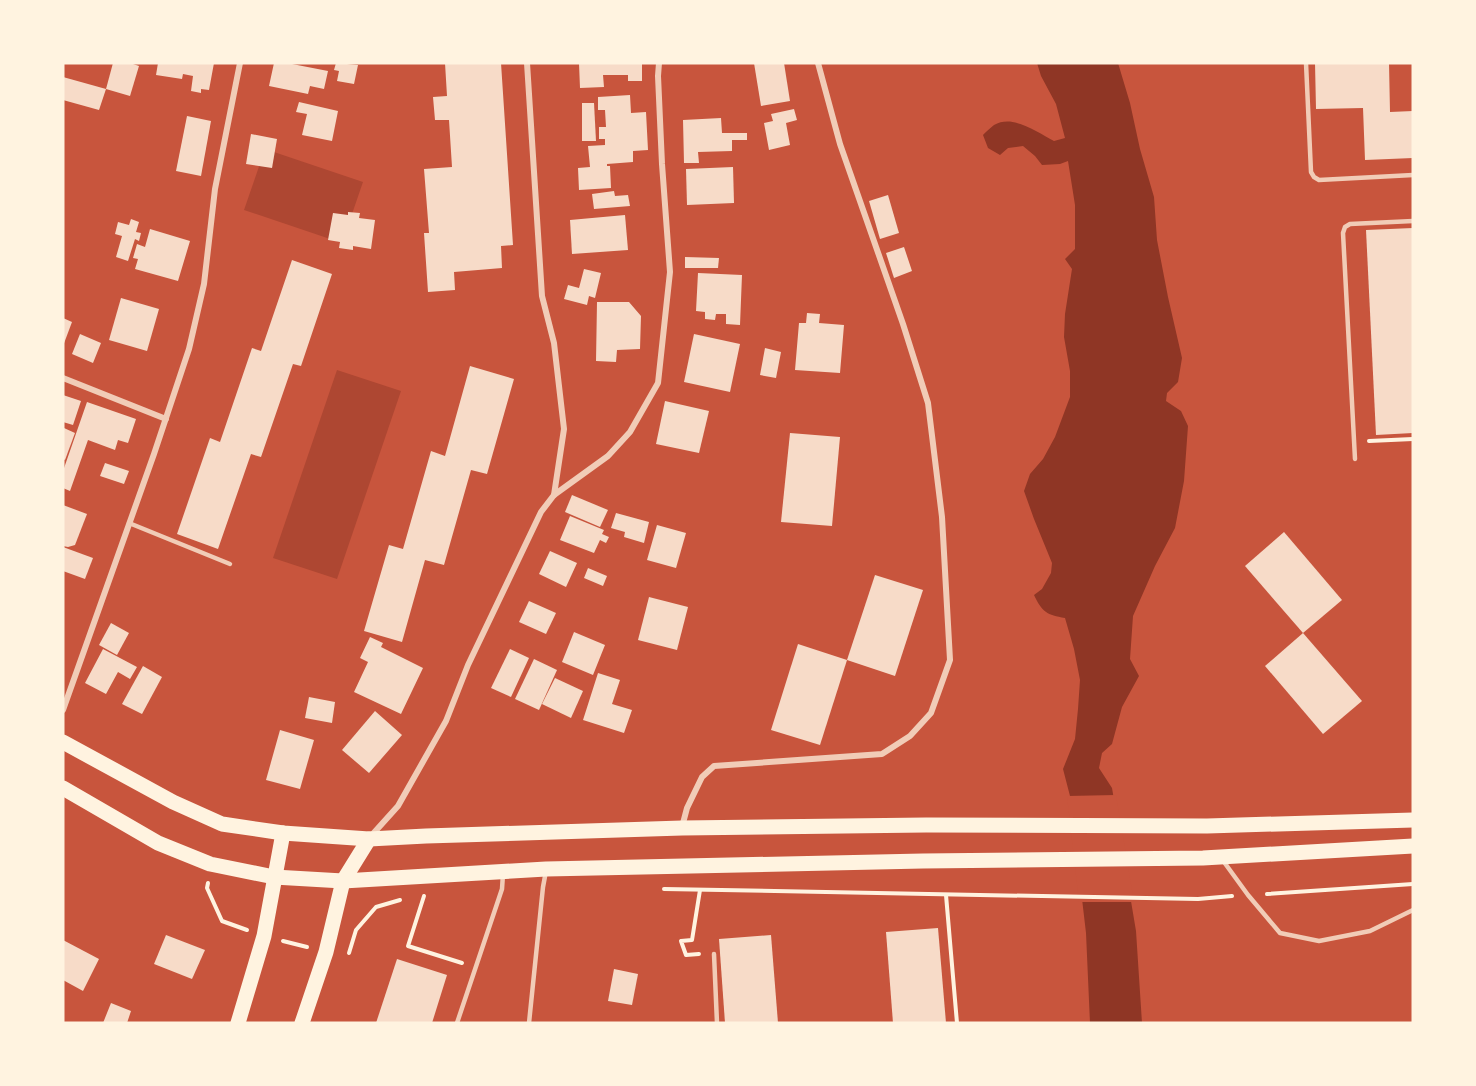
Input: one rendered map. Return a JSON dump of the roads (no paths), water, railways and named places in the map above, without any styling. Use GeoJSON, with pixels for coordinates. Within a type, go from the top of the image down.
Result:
{"type":"FeatureCollection","features":[{"type":"Feature","properties":{"kind":"main road"},"geometry":{"type":"LineString","coordinates":[[63,742],[173,802],[222,824],[283,833],[369,839],[682,828],[926,825],[1207,826],[1413,820]]}},
{"type":"Feature","properties":{"kind":"main road"},"geometry":{"type":"LineString","coordinates":[[63,788],[158,843],[210,864],[274,877],[343,881],[546,869],[1203,858],[1413,846]]}},
{"type":"Feature","properties":{"kind":"main road"},"geometry":{"type":"LineString","coordinates":[[238,1023],[264,936],[283,833]]}},
{"type":"Feature","properties":{"kind":"main road"},"geometry":{"type":"LineString","coordinates":[[302,1023],[326,952],[343,881],[369,839]]}},
{"type":"Feature","properties":{"kind":"street"},"geometry":{"type":"LineString","coordinates":[[63,710],[189,349],[204,284],[215,189],[240,63]]}},
{"type":"Feature","properties":{"kind":"street"},"geometry":{"type":"LineString","coordinates":[[527,63],[542,296],[554,343],[564,429],[554,495]]}},
{"type":"Feature","properties":{"kind":"street"},"geometry":{"type":"LineString","coordinates":[[369,839],[398,806],[446,721],[468,665],[541,512],[554,495],[608,456],[630,432],[658,383],[670,272],[662,164],[659,63]]}},
{"type":"Feature","properties":{"kind":"street"},"geometry":{"type":"LineString","coordinates":[[682,828],[687,808],[702,777],[714,766],[882,754],[892,748],[910,736],[931,713],[950,660],[942,517],[928,403],[840,144],[818,63]]}},
{"type":"Feature","properties":{"kind":"street"},"geometry":{"type":"LineString","coordinates":[[63,378],[166,419]]}},
{"type":"Feature","properties":{"kind":"lane"},"geometry":{"type":"LineString","coordinates":[[1306,63],[1311,171],[1314,177],[1319,180],[1413,175]]}},
{"type":"Feature","properties":{"kind":"lane"},"geometry":{"type":"LineString","coordinates":[[1355,459],[1343,233],[1345,227],[1350,224],[1413,221]]}},
{"type":"Feature","properties":{"kind":"lane"},"geometry":{"type":"LineString","coordinates":[[129,523],[230,564]]}},
{"type":"Feature","properties":{"kind":"lane"},"geometry":{"type":"LineString","coordinates":[[1220,857],[1280,933],[1319,941],[1370,931],[1413,910]]}},
{"type":"Feature","properties":{"kind":"lane"},"geometry":{"type":"LineString","coordinates":[[530,1023],[546,869]]}},
{"type":"Feature","properties":{"kind":"lane"},"geometry":{"type":"LineString","coordinates":[[457,1023],[502,888],[503,872]]}},
{"type":"Feature","properties":{"kind":"lane"},"geometry":{"type":"LineString","coordinates":[[714,954],[717,1023]]}}]}
